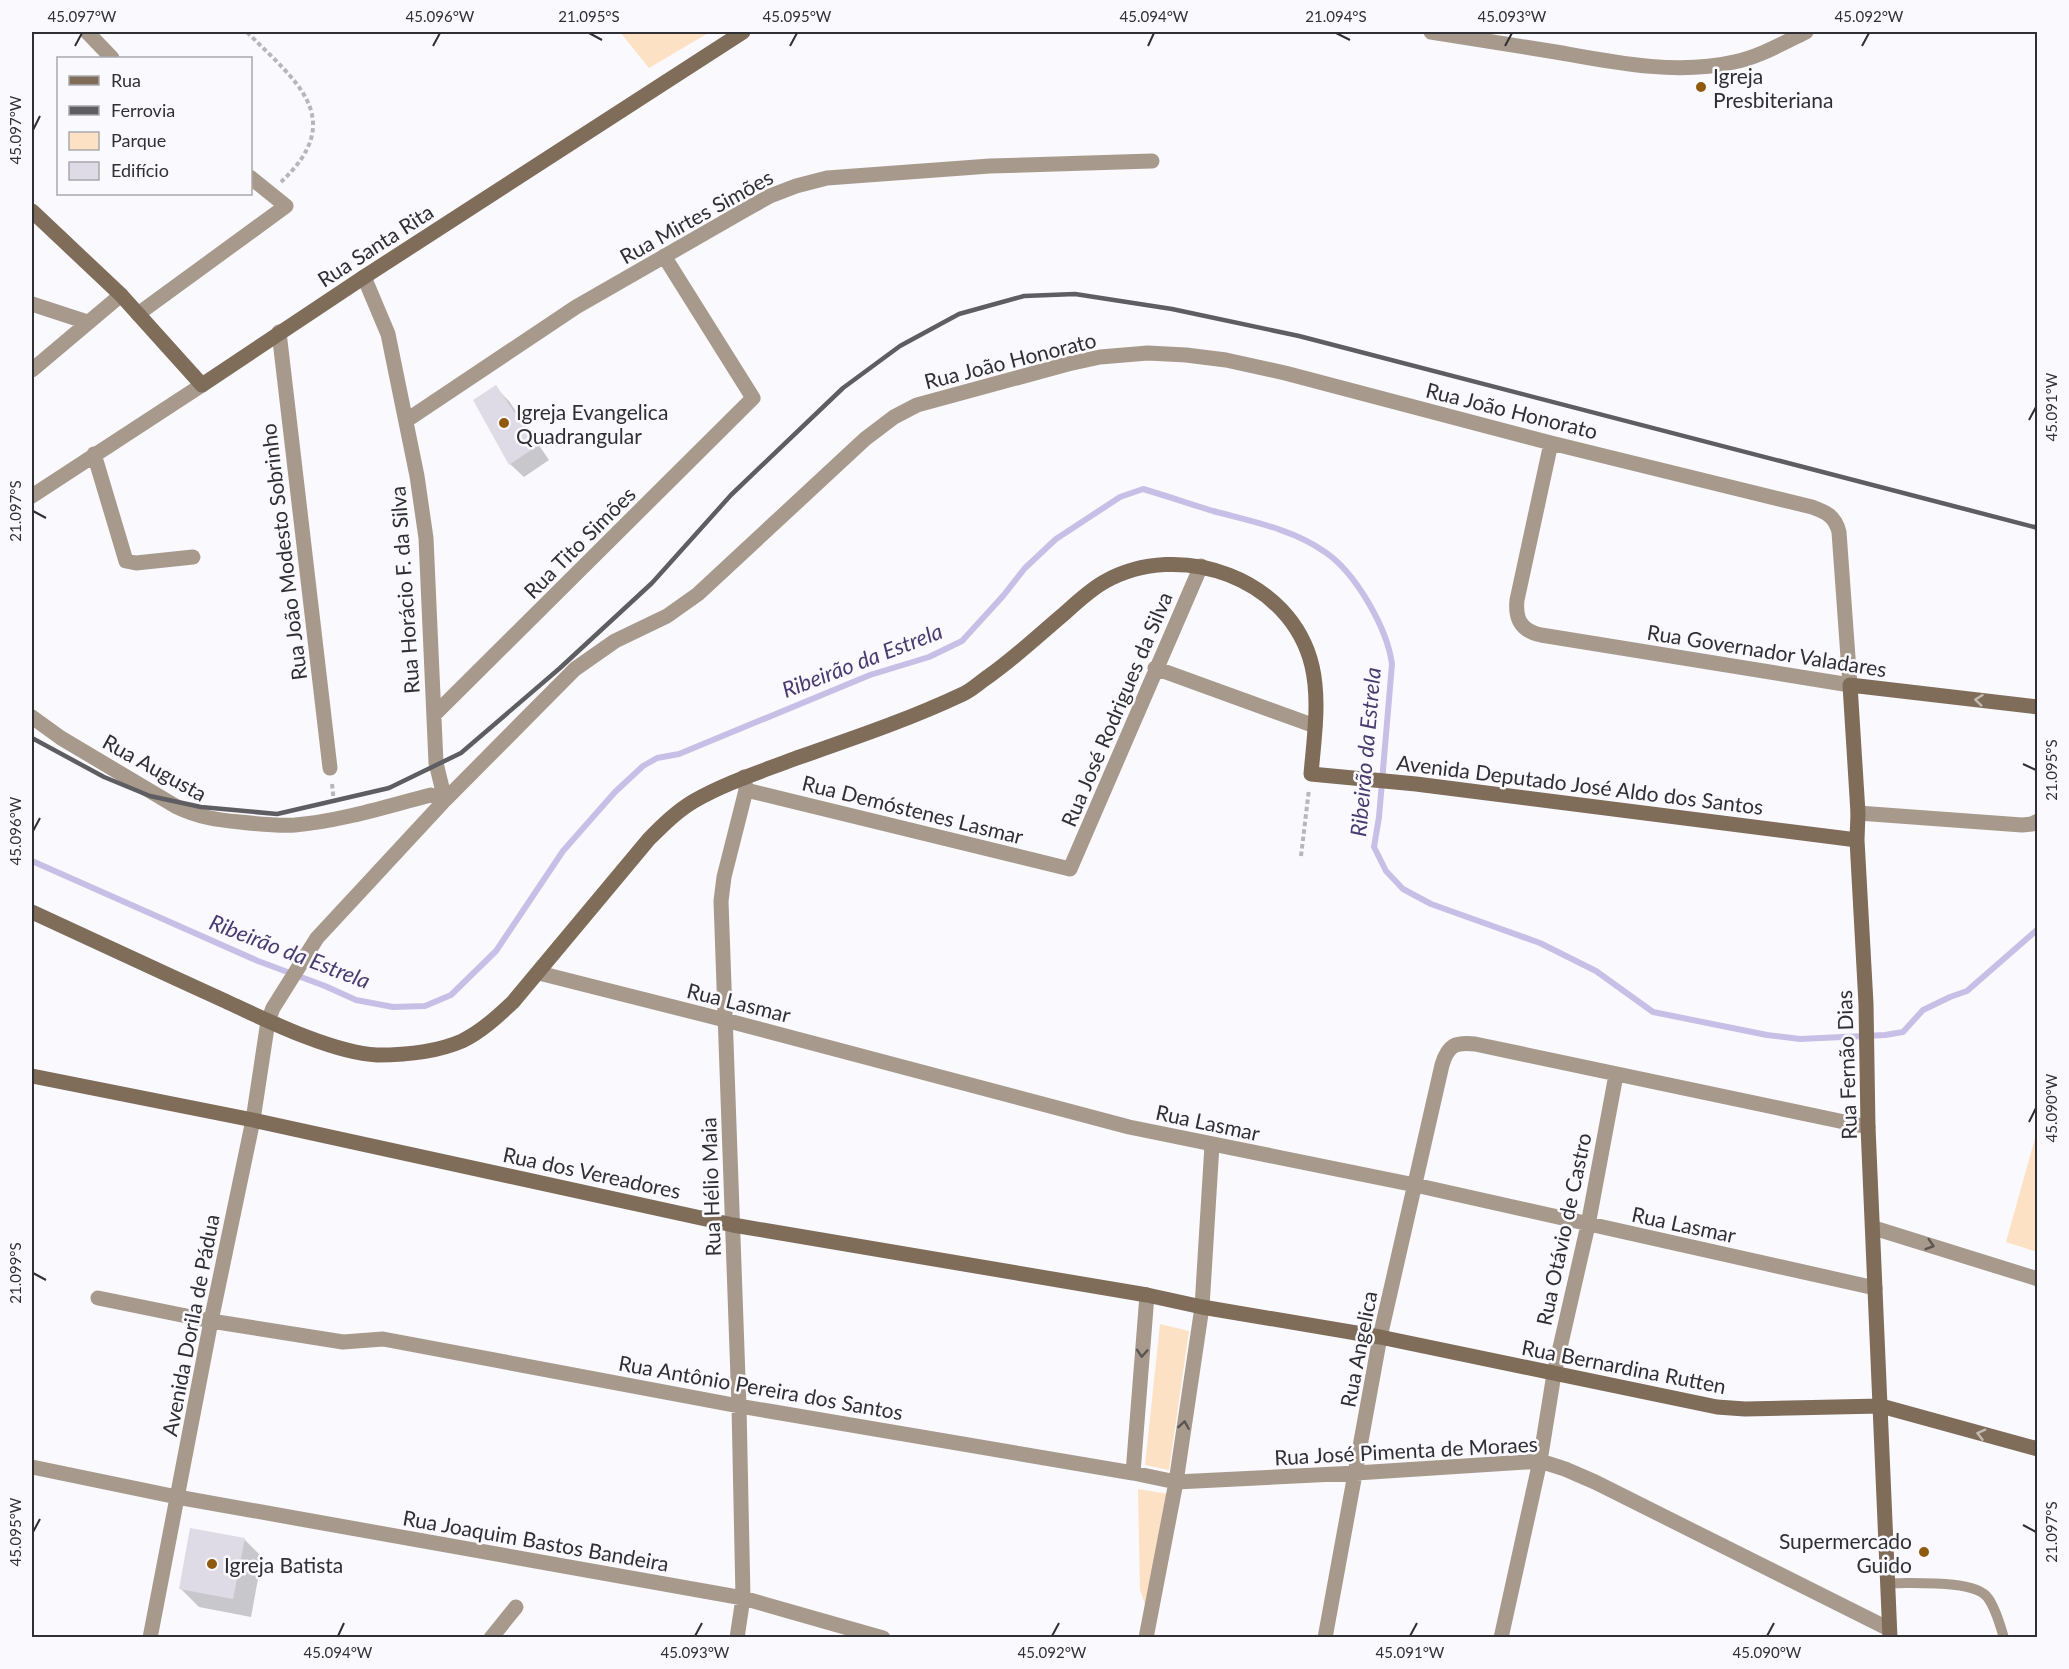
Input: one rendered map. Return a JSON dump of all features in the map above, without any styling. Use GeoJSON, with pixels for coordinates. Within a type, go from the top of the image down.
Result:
{"type":"FeatureCollection","features":[{"type":"Feature","properties":{"kind":"street"},"geometry":{"type":"LineString","coordinates":[[87,32],[111,57]]}},
{"type":"Feature","properties":{"kind":"street","name":"Rua Santa Rita"},"geometry":{"type":"LineString","coordinates":[[32,496],[279,332],[743,32]]}},
{"type":"Feature","properties":{"kind":"street"},"geometry":{"type":"LineString","coordinates":[[1431,32],[1622,64],[1671,67],[1713,66],[1736,62],[1778,46],[1806,32]]}},
{"type":"Feature","properties":{"kind":"street","name":"Rua Mirtes Simões"},"geometry":{"type":"LineString","coordinates":[[407,420],[576,308],[770,196],[796,186],[826,178],[990,166],[1152,161]]}},
{"type":"Feature","properties":{"kind":"street"},"geometry":{"type":"LineString","coordinates":[[138,314],[286,207],[252,179]]}},
{"type":"Feature","properties":{"kind":"street"},"geometry":{"type":"LineString","coordinates":[[32,211],[121,295],[202,385]]}},
{"type":"Feature","properties":{"kind":"street","name":"Rua Tito Simões"},"geometry":{"type":"LineString","coordinates":[[434,716],[753,398],[664,256]]}},
{"type":"Feature","properties":{"kind":"street","name":"Rua Horácio F. da Silva"},"geometry":{"type":"LineString","coordinates":[[364,277],[387,334],[407,420],[426,538],[436,763],[445,800]]}},
{"type":"Feature","properties":{"kind":"street"},"geometry":{"type":"LineString","coordinates":[[32,370],[121,295]]}},
{"type":"Feature","properties":{"kind":"street"},"geometry":{"type":"LineString","coordinates":[[32,304],[87,322]]}},
{"type":"Feature","properties":{"kind":"street","name":"Rua João Modesto Sobrinho"},"geometry":{"type":"LineString","coordinates":[[279,332],[330,768]]}},
{"type":"Feature","properties":{"kind":"street","name":"Rua João Honorato"},"geometry":{"type":"LineString","coordinates":[[271,1014],[317,938],[477,766],[575,669],[615,641],[667,616],[699,594],[865,439],[894,417],[917,405],[1100,357],[1148,353],[1186,355],[1226,360],[1285,373],[1551,443],[1812,507]]}},
{"type":"Feature","properties":{"kind":"street","name":"Rua Governador Valadares"},"geometry":{"type":"LineString","coordinates":[[1551,443],[1517,600],[1517,618],[1521,625],[1533,634],[1850,685],[2037,707]]}},
{"type":"Feature","properties":{"kind":"street"},"geometry":{"type":"LineString","coordinates":[[94,454],[126,561],[136,563],[193,557]]}},
{"type":"Feature","properties":{"kind":"street","name":"Rua Fernão Dias"},"geometry":{"type":"LineString","coordinates":[[1812,507],[1831,516],[1839,532],[1850,685],[1858,813],[1857,840],[1866,1004],[1868,1127],[1890,1633]]}},
{"type":"Feature","properties":{"kind":"street"},"geometry":{"type":"LineString","coordinates":[[32,912],[271,1014],[330,1045],[375,1055],[404,1054],[463,1041],[492,1021],[513,1002],[649,839],[669,819],[693,801],[745,784],[966,693],[1005,665],[1102,583],[1144,565],[1167,563],[1201,566],[1256,588],[1283,610],[1294,624],[1305,645],[1312,667],[1315,726],[1311,774]]}},
{"type":"Feature","properties":{"kind":"street","name":"Rua José Rodrigues da Silva"},"geometry":{"type":"LineString","coordinates":[[1070,869],[1201,566]]}},
{"type":"Feature","properties":{"kind":"street"},"geometry":{"type":"LineString","coordinates":[[1155,668],[1315,726]]}},
{"type":"Feature","properties":{"kind":"street","name":"Rua Augusta"},"geometry":{"type":"LineString","coordinates":[[32,717],[62,738],[194,815],[211,820],[295,825],[336,818],[432,795],[445,800]]}},
{"type":"Feature","properties":{"kind":"street","name":"Avenida Deputado José Aldo dos Santos"},"geometry":{"type":"LineString","coordinates":[[1311,774],[1416,784],[1857,840]]}},
{"type":"Feature","properties":{"kind":"street","name":"Rua Demóstenes Lasmar"},"geometry":{"type":"LineString","coordinates":[[745,784],[1070,869]]}},
{"type":"Feature","properties":{"kind":"street","name":"Rua Hélio Maia"},"geometry":{"type":"LineString","coordinates":[[736,1638],[743,1599],[739,1406],[721,901],[727,860],[745,784]]}},
{"type":"Feature","properties":{"kind":"street"},"geometry":{"type":"LineString","coordinates":[[1858,813],[2022,825],[2037,821]]}},
{"type":"Feature","properties":{"kind":"street","name":"Rua Lasmar"},"geometry":{"type":"LineString","coordinates":[[539,973],[1129,1127],[1415,1185],[1875,1288]]}},
{"type":"Feature","properties":{"kind":"street","name":"Avenida Dorila de Pádua"},"geometry":{"type":"LineString","coordinates":[[150,1638],[211,1321],[253,1120],[271,1014]]}},
{"type":"Feature","properties":{"kind":"street","name":"Rua Angelica"},"geometry":{"type":"LineString","coordinates":[[1325,1638],[1380,1337],[1441,1070],[1450,1048],[1461,1042],[1868,1127]]}},
{"type":"Feature","properties":{"kind":"street","name":"Rua Otávio de Castro"},"geometry":{"type":"LineString","coordinates":[[1501,1638],[1540,1461],[1554,1374],[1588,1224],[1616,1075]]}},
{"type":"Feature","properties":{"kind":"street","name":"Rua dos Vereadores"},"geometry":{"type":"LineString","coordinates":[[32,1076],[253,1120],[733,1225],[1147,1295],[1202,1308]]}},
{"type":"Feature","properties":{"kind":"street"},"geometry":{"type":"LineString","coordinates":[[1146,1638],[1176,1482],[1202,1308],[1212,1145]]}},
{"type":"Feature","properties":{"kind":"street"},"geometry":{"type":"LineString","coordinates":[[1874,1228],[2037,1279]]}},
{"type":"Feature","properties":{"kind":"street"},"geometry":{"type":"LineString","coordinates":[[1132,1473],[1147,1295]]}},
{"type":"Feature","properties":{"kind":"street","name":"Rua Antônio Pereira dos Santos"},"geometry":{"type":"LineString","coordinates":[[98,1298],[211,1321],[343,1342],[383,1339],[739,1406],[1176,1482]]}},
{"type":"Feature","properties":{"kind":"street","name":"Rua Bernardina Rutten"},"geometry":{"type":"LineString","coordinates":[[1202,1308],[1380,1337],[1718,1407],[1767,1409],[1881,1406],[2037,1449]]}},
{"type":"Feature","properties":{"kind":"street","name":"Rua José Pimenta de Moraes"},"geometry":{"type":"LineString","coordinates":[[1176,1482],[1540,1461],[1594,1482],[1890,1633]]}},
{"type":"Feature","properties":{"kind":"street","name":"Rua Joaquim Bastos Bandeira"},"geometry":{"type":"LineString","coordinates":[[32,1467],[177,1497],[743,1599],[884,1638]]}},
{"type":"Feature","properties":{"kind":"street"},"geometry":{"type":"LineString","coordinates":[[491,1638],[516,1606]]}},
{"type":"Feature","properties":{"kind":"lane"},"geometry":{"type":"LineString","coordinates":[[1888,1583],[1964,1586],[1983,1592],[1989,1599],[2004,1638]]}},
{"type":"Feature","properties":{"kind":"path"},"geometry":{"type":"LineString","coordinates":[[247,32],[293,79],[309,99],[313,118],[313,132],[302,160],[270,193]]}},
{"type":"Feature","properties":{"kind":"path"},"geometry":{"type":"LineString","coordinates":[[330,768],[336,818]]}},
{"type":"Feature","properties":{"kind":"path"},"geometry":{"type":"LineString","coordinates":[[1301,856],[1311,774]]}},
{"type":"Feature","properties":{"kind":"green space"},"geometry":{"type":"Polygon","coordinates":[[[620,32],[710,32],[649,68],[620,32]]]}},
{"type":"Feature","properties":{"kind":"green space"},"geometry":{"type":"Polygon","coordinates":[[[2037,1131],[2037,1252],[2006,1242],[2037,1131]]]}},
{"type":"Feature","properties":{"kind":"green space"},"geometry":{"type":"Polygon","coordinates":[[[1160,1324],[1189,1331],[1169,1470],[1145,1465],[1160,1324]]]}},
{"type":"Feature","properties":{"kind":"green space"},"geometry":{"type":"Polygon","coordinates":[[[1138,1489],[1169,1494],[1145,1604],[1140,1590],[1138,1489]]]}},
{"type":"Feature","properties":{"kind":"building","name":"Igreja Evangelica Quadrangular"},"geometry":{"type":"Polygon","coordinates":[[[496,385],[537,446],[509,465],[473,400],[496,385]]]}},
{"type":"Feature","properties":{"kind":"building","name":"Igreja Batista"},"geometry":{"type":"Polygon","coordinates":[[[190,1528],[245,1538],[233,1599],[179,1589],[190,1528]]]}},
{"type":"Feature","properties":{"kind":"waterway","name":"Ribeirão da Estrela"},"geometry":{"type":"LineString","coordinates":[[32,861],[258,961],[356,1000],[393,1007],[425,1006],[451,995],[496,951],[563,851],[615,792],[643,766],[657,758],[679,754],[870,675],[929,657],[962,641],[1025,568],[1056,539],[1120,497],[1143,489],[1299,537],[1337,561],[1359,587],[1384,634],[1392,664],[1379,817],[1374,847],[1386,871],[1403,889],[1431,904],[1540,943],[1596,971],[1653,1012],[1767,1035],[1800,1039],[1903,1032],[1923,1010],[1967,991],[2038,929]]}},
{"type":"Feature","properties":{"kind":"railway"},"geometry":{"type":"LineString","coordinates":[[32,738],[104,777],[150,796],[201,807],[277,814],[389,788],[461,753],[560,668],[652,583],[731,495],[843,388],[900,346],[959,314],[1024,296],[1075,294],[1172,309],[1299,336],[2038,528]]}},
{"type":"Feature","properties":{"kind":"place","name":"Igreja Presbiteriana"},"geometry":{"type":"Point","coordinates":[1701,87]}},
{"type":"Feature","properties":{"kind":"place","name":"Igreja Evangelica Quadrangular"},"geometry":{"type":"Point","coordinates":[504,423]}},
{"type":"Feature","properties":{"kind":"place","name":"Supermercado Guido"},"geometry":{"type":"Point","coordinates":[1924,1552]}},
{"type":"Feature","properties":{"kind":"place","name":"Igreja Batista"},"geometry":{"type":"Point","coordinates":[212,1564]}}]}
